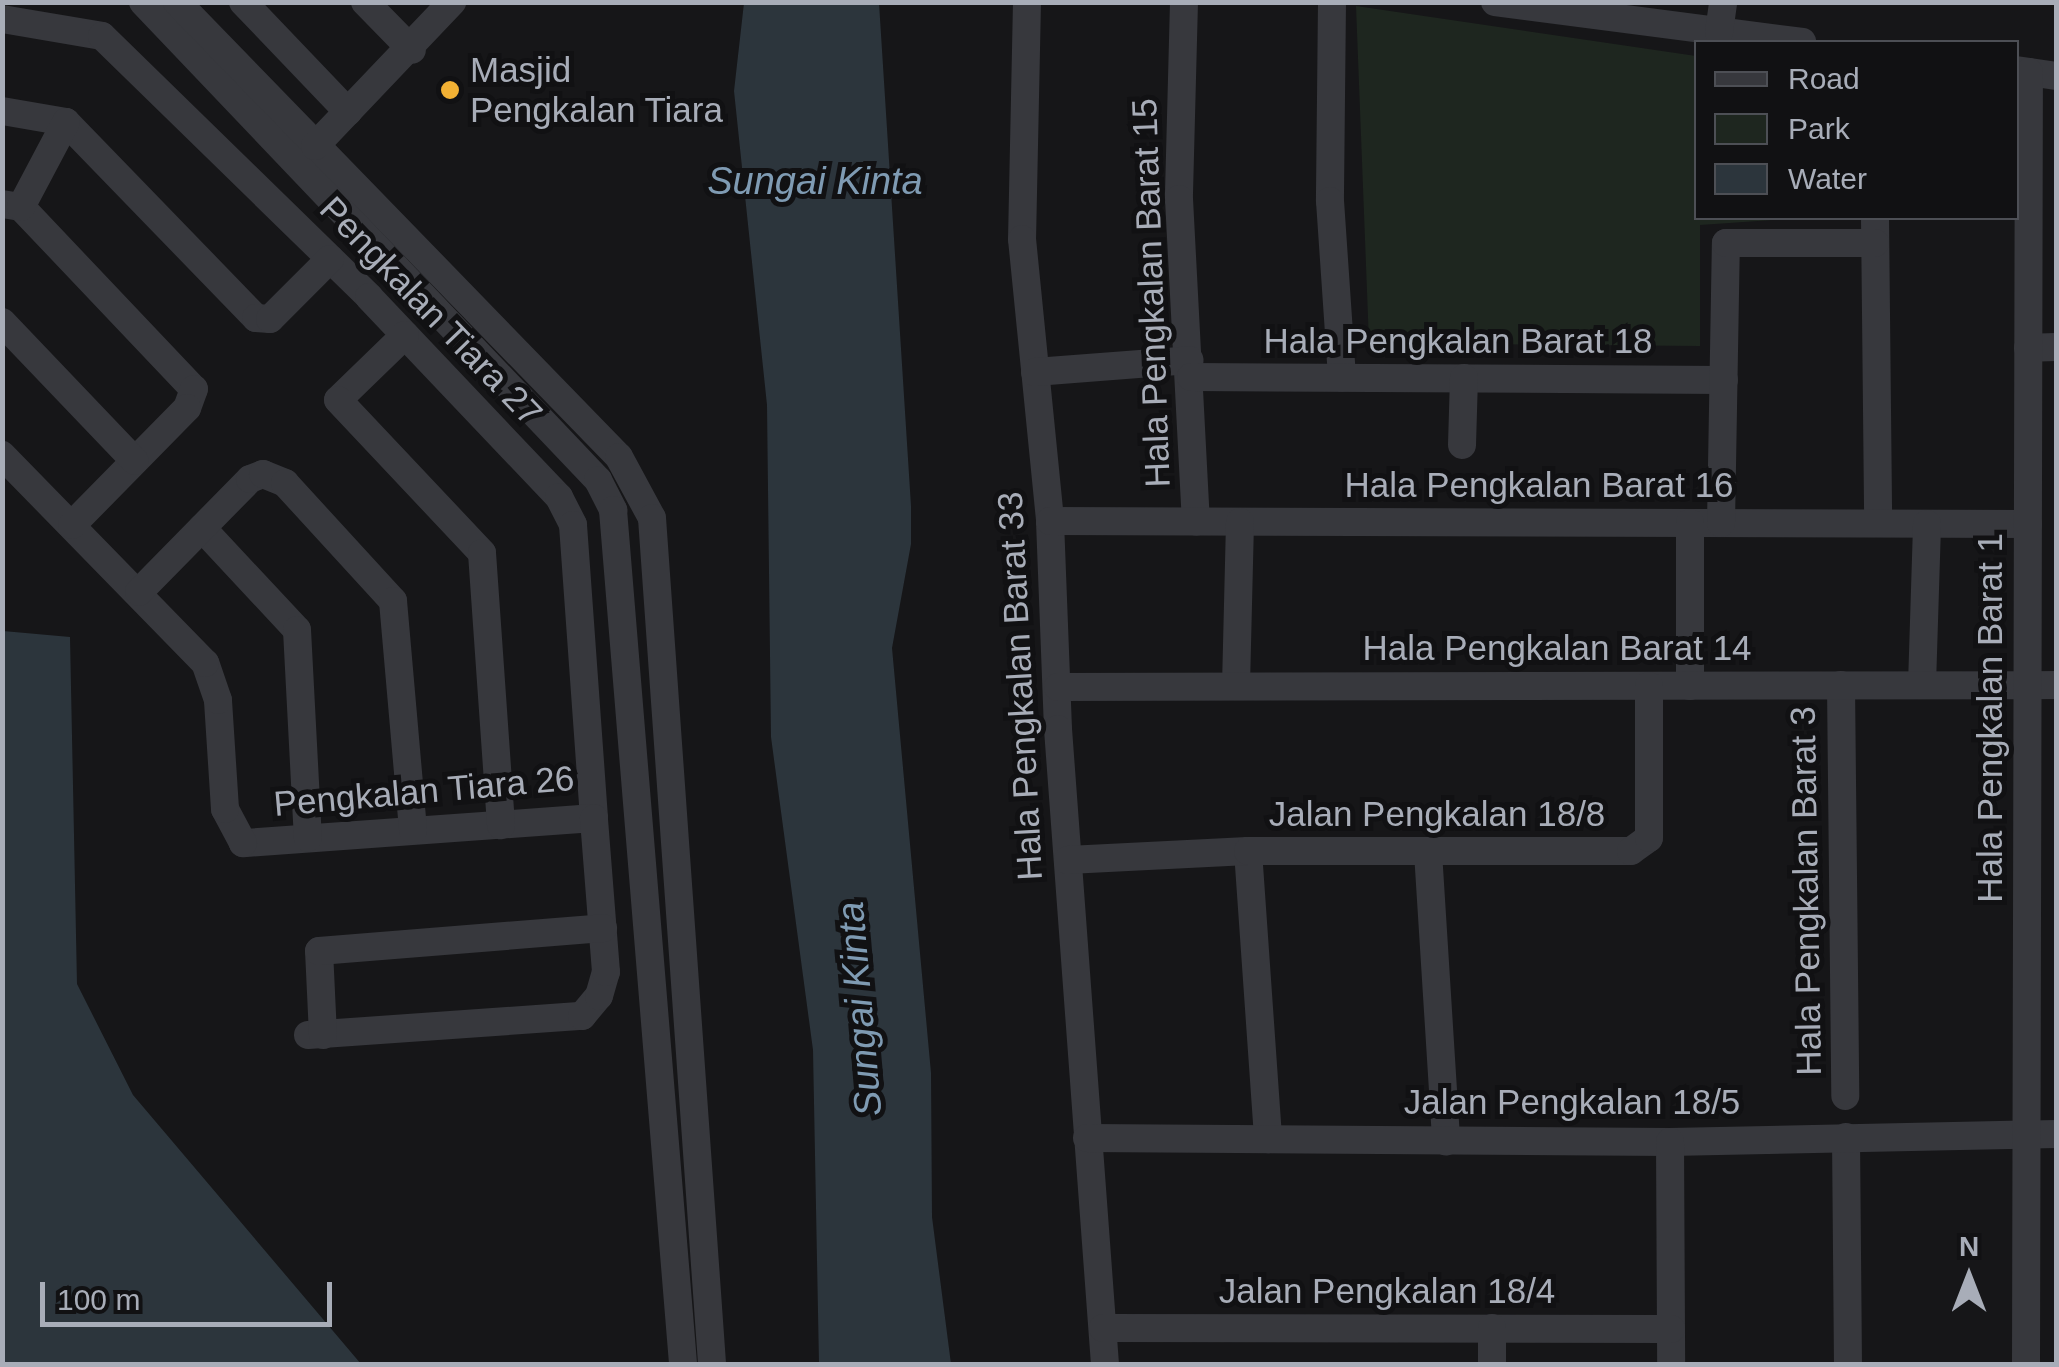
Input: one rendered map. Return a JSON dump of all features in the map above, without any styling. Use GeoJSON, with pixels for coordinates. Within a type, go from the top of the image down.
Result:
{"type":"FeatureCollection","features":[{"type":"Feature","properties":{"kind":"street"},"geometry":{"type":"LineString","coordinates":[[143,2],[414,268],[619,457],[652,518],[712,1364]]}},
{"type":"Feature","properties":{"kind":"street"},"geometry":{"type":"LineString","coordinates":[[177,2],[315,146],[414,268],[598,480],[613,510],[682,1364]]}},
{"type":"Feature","properties":{"kind":"street"},"geometry":{"type":"LineString","coordinates":[[244,2],[348,112]]}},
{"type":"Feature","properties":{"kind":"street"},"geometry":{"type":"LineString","coordinates":[[365,2],[412,50]]}},
{"type":"Feature","properties":{"kind":"street","name":"Hala Pengkalan Barat 33"},"geometry":{"type":"LineString","coordinates":[[1027,2],[1022,239],[1050,522],[1068,860],[1106,1364]]}},
{"type":"Feature","properties":{"kind":"street","name":"Hala Pengkalan Barat 15"},"geometry":{"type":"LineString","coordinates":[[1184,2],[1179,199],[1191,369],[1196,522]]}},
{"type":"Feature","properties":{"kind":"street"},"geometry":{"type":"LineString","coordinates":[[1332,2],[1330,201],[1342,378]]}},
{"type":"Feature","properties":{"kind":"street"},"geometry":{"type":"LineString","coordinates":[[1495,2],[1785,40]]}},
{"type":"Feature","properties":{"kind":"street"},"geometry":{"type":"LineString","coordinates":[[1719,32],[1722,2]]}},
{"type":"Feature","properties":{"kind":"street"},"geometry":{"type":"LineString","coordinates":[[315,146],[412,50],[452,3]]}},
{"type":"Feature","properties":{"kind":"street","name":"Pengkalan Tiara 27"},"geometry":{"type":"LineString","coordinates":[[2,18],[102,36],[374,302],[568,511],[594,808],[603,928],[604,982],[582,1016],[316,1035],[322,950],[603,928]]}},
{"type":"Feature","properties":{"kind":"street","name":"Hala Pengkalan Barat 1"},"geometry":{"type":"LineString","coordinates":[[2026,1364],[2028,348],[2034,73]]}},
{"type":"Feature","properties":{"kind":"street"},"geometry":{"type":"LineString","coordinates":[[2,111],[66,122],[256,318],[270,319],[330,259]]}},
{"type":"Feature","properties":{"kind":"street"},"geometry":{"type":"LineString","coordinates":[[66,122],[12,205],[190,380],[193,401],[72,525]]}},
{"type":"Feature","properties":{"kind":"street"},"geometry":{"type":"LineString","coordinates":[[1722,523],[1726,243],[1875,230],[1878,523]]}},
{"type":"Feature","properties":{"kind":"street"},"geometry":{"type":"LineString","coordinates":[[374,302],[414,268]]}},
{"type":"Feature","properties":{"kind":"street"},"geometry":{"type":"LineString","coordinates":[[2,322],[135,461]]}},
{"type":"Feature","properties":{"kind":"street"},"geometry":{"type":"LineString","coordinates":[[405,334],[338,400],[482,552],[502,826]]}},
{"type":"Feature","properties":{"kind":"street"},"geometry":{"type":"LineString","coordinates":[[2028,348],[2056,347]]}},
{"type":"Feature","properties":{"kind":"street","name":"Hala Pengkalan Barat 18"},"geometry":{"type":"LineString","coordinates":[[1036,372],[1191,369],[1342,378],[1724,380]]}},
{"type":"Feature","properties":{"kind":"street"},"geometry":{"type":"LineString","coordinates":[[1462,446],[1464,378]]}},
{"type":"Feature","properties":{"kind":"street"},"geometry":{"type":"LineString","coordinates":[[2,455],[139,592],[250,478],[263,474],[284,483],[393,601],[412,830]]}},
{"type":"Feature","properties":{"kind":"street","name":"Hala Pengkalan Barat 16"},"geometry":{"type":"LineString","coordinates":[[1050,522],[2028,524]]}},
{"type":"Feature","properties":{"kind":"street"},"geometry":{"type":"LineString","coordinates":[[1236,686],[1240,522]]}},
{"type":"Feature","properties":{"kind":"street"},"geometry":{"type":"LineString","coordinates":[[1690,523],[1690,686]]}},
{"type":"Feature","properties":{"kind":"street"},"geometry":{"type":"LineString","coordinates":[[1922,685],[1928,524]]}},
{"type":"Feature","properties":{"kind":"street"},"geometry":{"type":"LineString","coordinates":[[202,528],[297,630],[308,838]]}},
{"type":"Feature","properties":{"kind":"street","name":"Pengkalan Tiara 26"},"geometry":{"type":"LineString","coordinates":[[139,592],[213,678],[225,810],[243,843],[502,826],[594,808]]}},
{"type":"Feature","properties":{"kind":"street","name":"Hala Pengkalan Barat 14"},"geometry":{"type":"LineString","coordinates":[[1058,686],[2056,684]]}},
{"type":"Feature","properties":{"kind":"street","name":"Hala Pengkalan Barat 3"},"geometry":{"type":"LineString","coordinates":[[1841,685],[1846,1096]]}},
{"type":"Feature","properties":{"kind":"street","name":"Jalan Pengkalan 18/8"},"geometry":{"type":"LineString","coordinates":[[1068,860],[1248,851],[1641,848],[1649,838],[1649,686]]}},
{"type":"Feature","properties":{"kind":"street"},"geometry":{"type":"LineString","coordinates":[[1248,851],[1268,1139]]}},
{"type":"Feature","properties":{"kind":"street"},"geometry":{"type":"LineString","coordinates":[[1428,852],[1446,1141]]}},
{"type":"Feature","properties":{"kind":"street","name":"Jalan Pengkalan 18/5"},"geometry":{"type":"LineString","coordinates":[[1088,1138],[1670,1142],[2056,1134]]}},
{"type":"Feature","properties":{"kind":"street"},"geometry":{"type":"LineString","coordinates":[[1846,1136],[1848,1364]]}},
{"type":"Feature","properties":{"kind":"street"},"geometry":{"type":"LineString","coordinates":[[1670,1142],[1672,1364]]}},
{"type":"Feature","properties":{"kind":"street","name":"Jalan Pengkalan 18/4"},"geometry":{"type":"LineString","coordinates":[[1103,1328],[1671,1328]]}},
{"type":"Feature","properties":{"kind":"street"},"geometry":{"type":"LineString","coordinates":[[1492,1328],[1492,1364]]}},
{"type":"Feature","properties":{"kind":"green space"},"geometry":{"type":"Polygon","coordinates":[[[1356,6],[1694,56],[1694,220],[1771,220],[1700,225],[1700,346],[1369,343],[1356,6]]]}},
{"type":"Feature","properties":{"kind":"water","name":"Sungai Kinta"},"geometry":{"type":"Polygon","coordinates":[[[744,3],[879,3],[911,506],[911,544],[892,648],[931,1073],[932,1217],[951,1364],[819,1364],[813,1050],[771,737],[767,405],[734,91],[744,3]]]}},
{"type":"Feature","properties":{"kind":"water"},"geometry":{"type":"Polygon","coordinates":[[[3,631],[70,637],[77,984],[133,1095],[361,1364],[3,1364],[3,631]]]}},
{"type":"Feature","properties":{"kind":"place","name":"Masjid Pengkalan Tiara"},"geometry":{"type":"Point","coordinates":[450,90]}}]}
